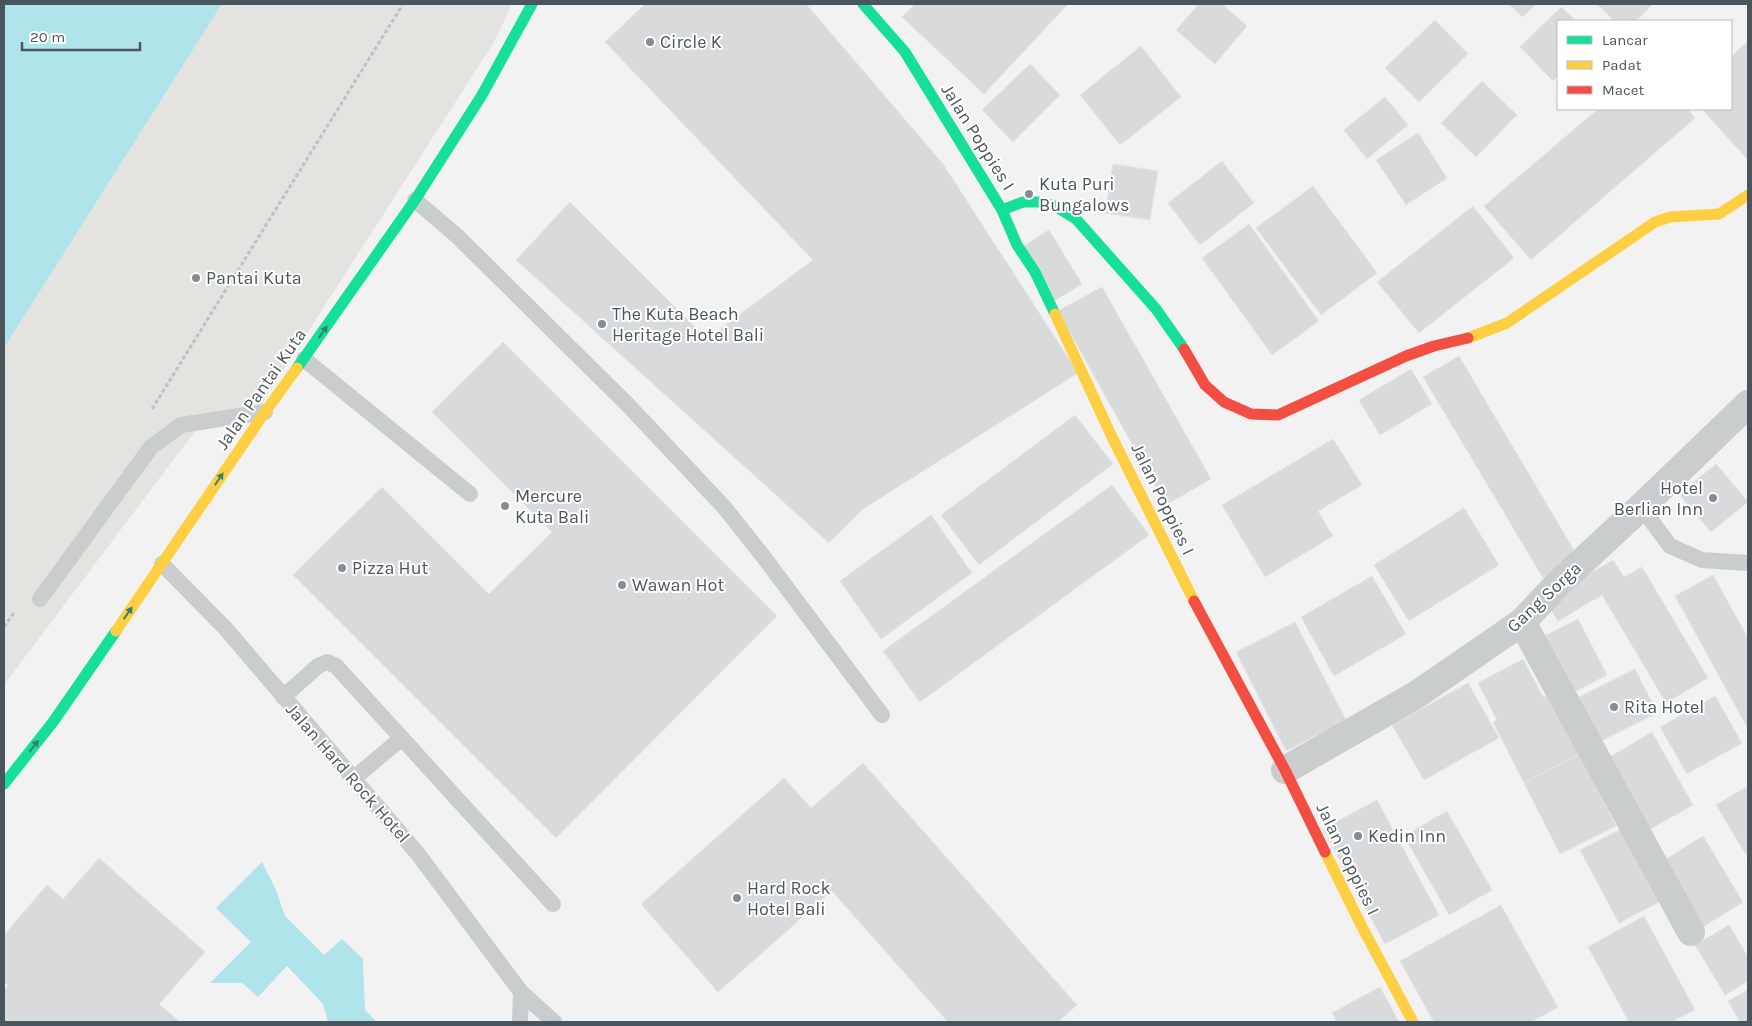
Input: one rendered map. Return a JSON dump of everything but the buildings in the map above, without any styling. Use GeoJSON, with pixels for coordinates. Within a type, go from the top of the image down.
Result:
{"type":"FeatureCollection","features":[{"type":"Feature","properties":{"kind":"street","name":"Jalan Pantai Kuta"},"geometry":{"type":"LineString","coordinates":[[4,784],[53,722],[264,412],[304,359],[415,200],[482,95],[532,4]]}},
{"type":"Feature","properties":{"kind":"street","name":"Jalan Poppies I"},"geometry":{"type":"LineString","coordinates":[[863,4],[905,52],[1002,210],[1017,245],[1035,272],[1112,437],[1193,599],[1285,770],[1362,927],[1413,1022]]}},
{"type":"Feature","properties":{"kind":"street"},"geometry":{"type":"LineString","coordinates":[[1002,210],[1023,202],[1038,202],[1055,206],[1076,219],[1156,309],[1181,344],[1205,385],[1224,402],[1251,414],[1278,415],[1406,356],[1434,346],[1466,339],[1506,323],[1655,222],[1670,217],[1720,214],[1748,195]]}},
{"type":"Feature","properties":{"kind":"street","name":"Gang Sorga"},"geometry":{"type":"LineString","coordinates":[[1285,770],[1416,694],[1522,622],[1558,584],[1641,508],[1748,404]]}},
{"type":"Feature","properties":{"kind":"street"},"geometry":{"type":"LineString","coordinates":[[1522,622],[1691,932]]}},
{"type":"Feature","properties":{"kind":"lane"},"geometry":{"type":"LineString","coordinates":[[415,200],[457,236],[627,404],[724,507],[882,715]]}},
{"type":"Feature","properties":{"kind":"lane"},"geometry":{"type":"LineString","coordinates":[[304,359],[470,494]]}},
{"type":"Feature","properties":{"kind":"lane"},"geometry":{"type":"LineString","coordinates":[[40,599],[151,447],[181,426],[264,412]]}},
{"type":"Feature","properties":{"kind":"lane"},"geometry":{"type":"LineString","coordinates":[[1641,508],[1670,546],[1702,560],[1748,563]]}},
{"type":"Feature","properties":{"kind":"lane","name":"Jalan Hard Rock Hotel"},"geometry":{"type":"LineString","coordinates":[[162,564],[226,629],[418,854],[522,992],[554,1022]]}},
{"type":"Feature","properties":{"kind":"lane"},"geometry":{"type":"LineString","coordinates":[[284,697],[318,666],[327,662],[336,666],[553,904]]}},
{"type":"Feature","properties":{"kind":"lane"},"geometry":{"type":"LineString","coordinates":[[353,779],[402,738]]}},
{"type":"Feature","properties":{"kind":"lane"},"geometry":{"type":"LineString","coordinates":[[520,1022],[522,992]]}},
{"type":"Feature","properties":{"kind":"path"},"geometry":{"type":"LineString","coordinates":[[151,409],[403,4]]}},
{"type":"Feature","properties":{"kind":"path"},"geometry":{"type":"LineString","coordinates":[[4,627],[15,611]]}},
{"type":"Feature","properties":{"kind":"sand","name":"Pantai Kuta"},"geometry":{"type":"Polygon","coordinates":[[[222,4],[512,4],[494,42],[254,416],[201,423],[4,685],[4,348],[222,4]]]}},
{"type":"Feature","properties":{"kind":"water"},"geometry":{"type":"Polygon","coordinates":[[[4,4],[222,4],[4,348],[4,4]]]}},
{"type":"Feature","properties":{"kind":"water"},"geometry":{"type":"Polygon","coordinates":[[[262,862],[276,890],[285,916],[324,955],[342,939],[363,959],[365,1010],[377,1022],[328,1022],[323,1004],[287,966],[258,997],[242,983],[210,983],[251,942],[216,908],[262,862]]]}},
{"type":"Feature","properties":{"kind":"traffic: fast"},"geometry":{"type":"LineString","coordinates":[[297,368],[415,200],[482,95],[532,4]]}},
{"type":"Feature","properties":{"kind":"traffic: fast"},"geometry":{"type":"LineString","coordinates":[[863,4],[905,52],[1002,210],[1017,245],[1035,272],[1055,314]]}},
{"type":"Feature","properties":{"kind":"traffic: fast"},"geometry":{"type":"LineString","coordinates":[[1002,210],[1023,202],[1038,202],[1055,206],[1076,219],[1156,309],[1184,349]]}},
{"type":"Feature","properties":{"kind":"traffic: fast"},"geometry":{"type":"LineString","coordinates":[[4,784],[53,722],[116,631]]}},
{"type":"Feature","properties":{"kind":"traffic: slow"},"geometry":{"type":"LineString","coordinates":[[1468,338],[1507,323],[1655,222],[1670,217],[1719,214],[1748,195]]}},
{"type":"Feature","properties":{"kind":"traffic: slow"},"geometry":{"type":"LineString","coordinates":[[1055,314],[1112,437],[1194,601]]}},
{"type":"Feature","properties":{"kind":"traffic: slow"},"geometry":{"type":"LineString","coordinates":[[116,631],[297,368]]}},
{"type":"Feature","properties":{"kind":"traffic: slow"},"geometry":{"type":"LineString","coordinates":[[1325,852],[1362,927],[1413,1022]]}},
{"type":"Feature","properties":{"kind":"traffic: jam"},"geometry":{"type":"LineString","coordinates":[[1184,349],[1205,385],[1224,402],[1251,414],[1278,415],[1406,356],[1434,346],[1468,338]]}},
{"type":"Feature","properties":{"kind":"traffic: jam"},"geometry":{"type":"LineString","coordinates":[[1194,601],[1285,770],[1325,852]]}},
{"type":"Feature","properties":{"kind":"place","name":"Circle K"},"geometry":{"type":"Point","coordinates":[650,42]}},
{"type":"Feature","properties":{"kind":"place","name":"Kuta Puri Bungalows"},"geometry":{"type":"Point","coordinates":[1029,194]}},
{"type":"Feature","properties":{"kind":"place","name":"Pantai Kuta"},"geometry":{"type":"Point","coordinates":[196,278]}},
{"type":"Feature","properties":{"kind":"place","name":"The Kuta Beach Heritage Hotel Bali"},"geometry":{"type":"Point","coordinates":[602,324]}},
{"type":"Feature","properties":{"kind":"place","name":"Hotel Berlian Inn"},"geometry":{"type":"Point","coordinates":[1713,498]}},
{"type":"Feature","properties":{"kind":"place","name":"Mercure Kuta Bali"},"geometry":{"type":"Point","coordinates":[505,506]}},
{"type":"Feature","properties":{"kind":"place","name":"Pizza Hut"},"geometry":{"type":"Point","coordinates":[342,568]}},
{"type":"Feature","properties":{"kind":"place","name":"Wawan Hot"},"geometry":{"type":"Point","coordinates":[622,585]}},
{"type":"Feature","properties":{"kind":"place","name":"Rita Hotel"},"geometry":{"type":"Point","coordinates":[1614,707]}},
{"type":"Feature","properties":{"kind":"place","name":"Kedin Inn"},"geometry":{"type":"Point","coordinates":[1358,836]}},
{"type":"Feature","properties":{"kind":"place","name":"Hard Rock Hotel Bali"},"geometry":{"type":"Point","coordinates":[737,898]}}]}
